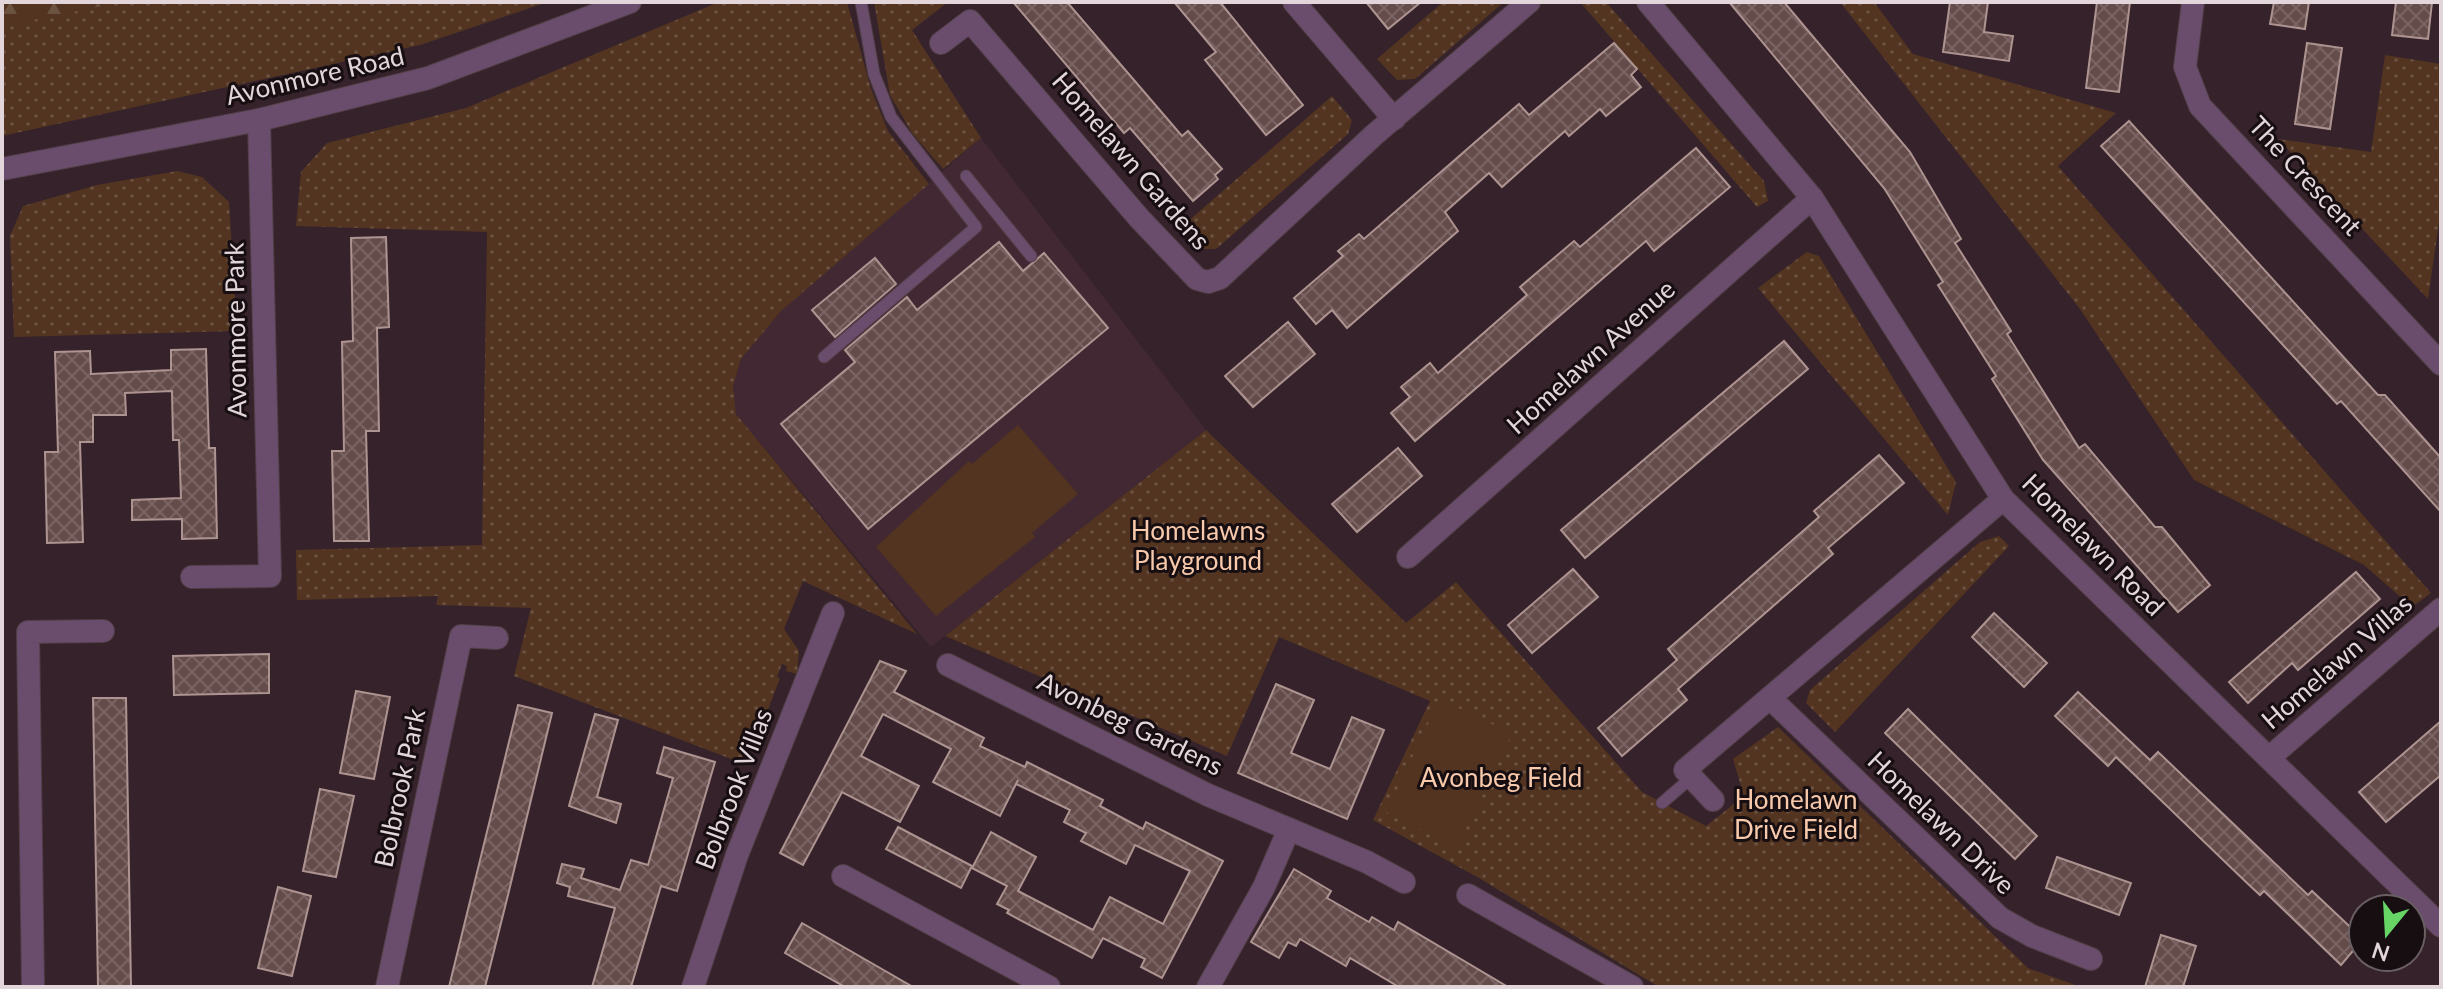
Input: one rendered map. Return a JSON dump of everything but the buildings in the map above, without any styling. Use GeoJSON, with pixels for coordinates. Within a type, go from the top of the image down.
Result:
{"type":"FeatureCollection","features":[{"type":"Feature","properties":{"kind":"street","name":"Avonmore Road"},"geometry":{"type":"LineString","coordinates":[[2,169],[259,120],[428,78],[630,2]]}},
{"type":"Feature","properties":{"kind":"street"},"geometry":{"type":"LineString","coordinates":[[1294,2],[1394,119]]}},
{"type":"Feature","properties":{"kind":"street","name":"Homelawn Gardens"},"geometry":{"type":"LineString","coordinates":[[941,43],[970,21],[1139,218],[1203,281],[1220,278],[1394,119],[1529,2]]}},
{"type":"Feature","properties":{"kind":"street","name":"Homelawn Road"},"geometry":{"type":"LineString","coordinates":[[1648,2],[1812,198],[2003,499],[2441,926]]}},
{"type":"Feature","properties":{"kind":"street","name":"The Crescent"},"geometry":{"type":"LineString","coordinates":[[2193,2],[2185,67],[2200,106],[2441,364]]}},
{"type":"Feature","properties":{"kind":"street","name":"Avonmore Park"},"geometry":{"type":"LineString","coordinates":[[192,577],[270,576],[259,120]]}},
{"type":"Feature","properties":{"kind":"street","name":"Homelawn Avenue"},"geometry":{"type":"LineString","coordinates":[[1408,557],[1812,198]]}},
{"type":"Feature","properties":{"kind":"street"},"geometry":{"type":"LineString","coordinates":[[1713,800],[1685,770],[2003,499]]}},
{"type":"Feature","properties":{"kind":"street","name":"Bolbrook Villas"},"geometry":{"type":"LineString","coordinates":[[693,987],[737,855],[833,613]]}},
{"type":"Feature","properties":{"kind":"street","name":"Homelawn Villas"},"geometry":{"type":"LineString","coordinates":[[2270,757],[2439,615]]}},
{"type":"Feature","properties":{"kind":"street"},"geometry":{"type":"LineString","coordinates":[[33,987],[28,632],[103,631]]}},
{"type":"Feature","properties":{"kind":"street","name":"Bolbrook Park"},"geometry":{"type":"LineString","coordinates":[[387,987],[461,636],[497,638]]}},
{"type":"Feature","properties":{"kind":"street","name":"Avonbeg Gardens"},"geometry":{"type":"LineString","coordinates":[[948,665],[1208,795],[1367,862],[1404,882]]}},
{"type":"Feature","properties":{"kind":"street","name":"Homelawn Drive"},"geometry":{"type":"LineString","coordinates":[[1771,699],[2000,918],[2032,936],[2091,959]]}},
{"type":"Feature","properties":{"kind":"street"},"geometry":{"type":"LineString","coordinates":[[1208,987],[1264,887],[1289,829]]}},
{"type":"Feature","properties":{"kind":"street"},"geometry":{"type":"LineString","coordinates":[[843,876],[1049,987]]}},
{"type":"Feature","properties":{"kind":"street"},"geometry":{"type":"LineString","coordinates":[[1468,895],[1632,987]]}},
{"type":"Feature","properties":{"kind":"lane"},"geometry":{"type":"LineString","coordinates":[[861,2],[874,74],[891,117],[976,227]]}},
{"type":"Feature","properties":{"kind":"lane"},"geometry":{"type":"LineString","coordinates":[[966,176],[1031,256]]}},
{"type":"Feature","properties":{"kind":"lane"},"geometry":{"type":"LineString","coordinates":[[824,357],[994,212]]}},
{"type":"Feature","properties":{"kind":"lane"},"geometry":{"type":"LineString","coordinates":[[1662,803],[1692,777]]}},
{"type":"Feature","properties":{"kind":"shaded area"},"geometry":{"type":"Polygon","coordinates":[[[981,138],[1206,430],[931,647],[736,414],[733,386],[741,359],[781,311],[981,138]]]}},
{"type":"Feature","properties":{"kind":"green space"},"geometry":{"type":"Polygon","coordinates":[[[2,2],[548,2],[420,45],[2,136],[2,2]]]}},
{"type":"Feature","properties":{"kind":"green space"},"geometry":{"type":"Polygon","coordinates":[[[2,2],[122,2],[2,26],[2,2]]]}},
{"type":"Feature","properties":{"kind":"green space"},"geometry":{"type":"Polygon","coordinates":[[[719,2],[847,2],[871,89],[888,131],[929,184],[781,311],[741,359],[733,386],[736,414],[917,634],[803,581],[784,629],[799,651],[797,674],[786,671],[787,666],[782,664],[777,677],[780,678],[747,765],[514,676],[531,608],[436,605],[438,596],[297,600],[296,550],[482,545],[487,232],[296,226],[301,172],[327,143],[466,108],[719,2]]]}},
{"type":"Feature","properties":{"kind":"green space"},"geometry":{"type":"Polygon","coordinates":[[[874,2],[948,2],[912,30],[981,138],[943,169],[912,133],[890,95],[874,2]]]}},
{"type":"Feature","properties":{"kind":"green space"},"geometry":{"type":"Polygon","coordinates":[[[1443,2],[1504,2],[1415,79],[1397,80],[1377,59],[1443,2]]]}},
{"type":"Feature","properties":{"kind":"green space"},"geometry":{"type":"Polygon","coordinates":[[[1580,2],[1606,2],[1764,181],[1768,201],[1757,207],[1580,2]]]}},
{"type":"Feature","properties":{"kind":"green space"},"geometry":{"type":"Polygon","coordinates":[[[1840,2],[1874,2],[1913,54],[2116,113],[2058,166],[2431,593],[2412,607],[2364,565],[2194,480],[2080,309],[1840,2]]]}},
{"type":"Feature","properties":{"kind":"green space"},"geometry":{"type":"Polygon","coordinates":[[[2385,55],[2441,64],[2441,208],[2428,299],[2278,139],[2371,152],[2385,55]]]}},
{"type":"Feature","properties":{"kind":"green space"},"geometry":{"type":"Polygon","coordinates":[[[1332,96],[1352,120],[1348,134],[1216,249],[1200,249],[1179,229],[1332,96]]]}},
{"type":"Feature","properties":{"kind":"green space"},"geometry":{"type":"Polygon","coordinates":[[[177,171],[202,177],[229,202],[237,331],[14,337],[10,236],[23,206],[97,185],[177,171]]]}},
{"type":"Feature","properties":{"kind":"green space"},"geometry":{"type":"Polygon","coordinates":[[[1807,252],[1819,256],[1956,482],[1948,515],[1758,288],[1807,252]]]}},
{"type":"Feature","properties":{"kind":"green space"},"geometry":{"type":"Polygon","coordinates":[[[1018,425],[1078,494],[1032,533],[1035,537],[936,616],[876,547],[969,461],[972,464],[1018,425]]]}},
{"type":"Feature","properties":{"kind":"green space","name":"Avonbeg Field"},"geometry":{"type":"Polygon","coordinates":[[[1206,430],[1406,623],[1456,582],[1642,792],[1706,826],[1744,796],[1733,759],[1778,727],[2028,968],[2081,987],[1659,987],[1479,878],[1373,820],[1430,701],[1279,637],[1227,756],[945,636],[1206,430]]]}},
{"type":"Feature","properties":{"kind":"green space"},"geometry":{"type":"Polygon","coordinates":[[[1999,536],[2009,546],[1835,732],[1806,703],[1810,690],[1980,542],[1999,536]]]}},
{"type":"Feature","properties":{"kind":"green space"},"geometry":{"type":"Polygon","coordinates":[[[1440,699],[1512,734],[1456,848],[1386,812],[1440,699]]]}},
{"type":"Feature","properties":{"kind":"park label","name":"Homelawns Playground"},"geometry":{"type":"Point","coordinates":[1198,546]}},
{"type":"Feature","properties":{"kind":"park label","name":"Homelawn Drive Field"},"geometry":{"type":"Point","coordinates":[1796,815]}}]}
